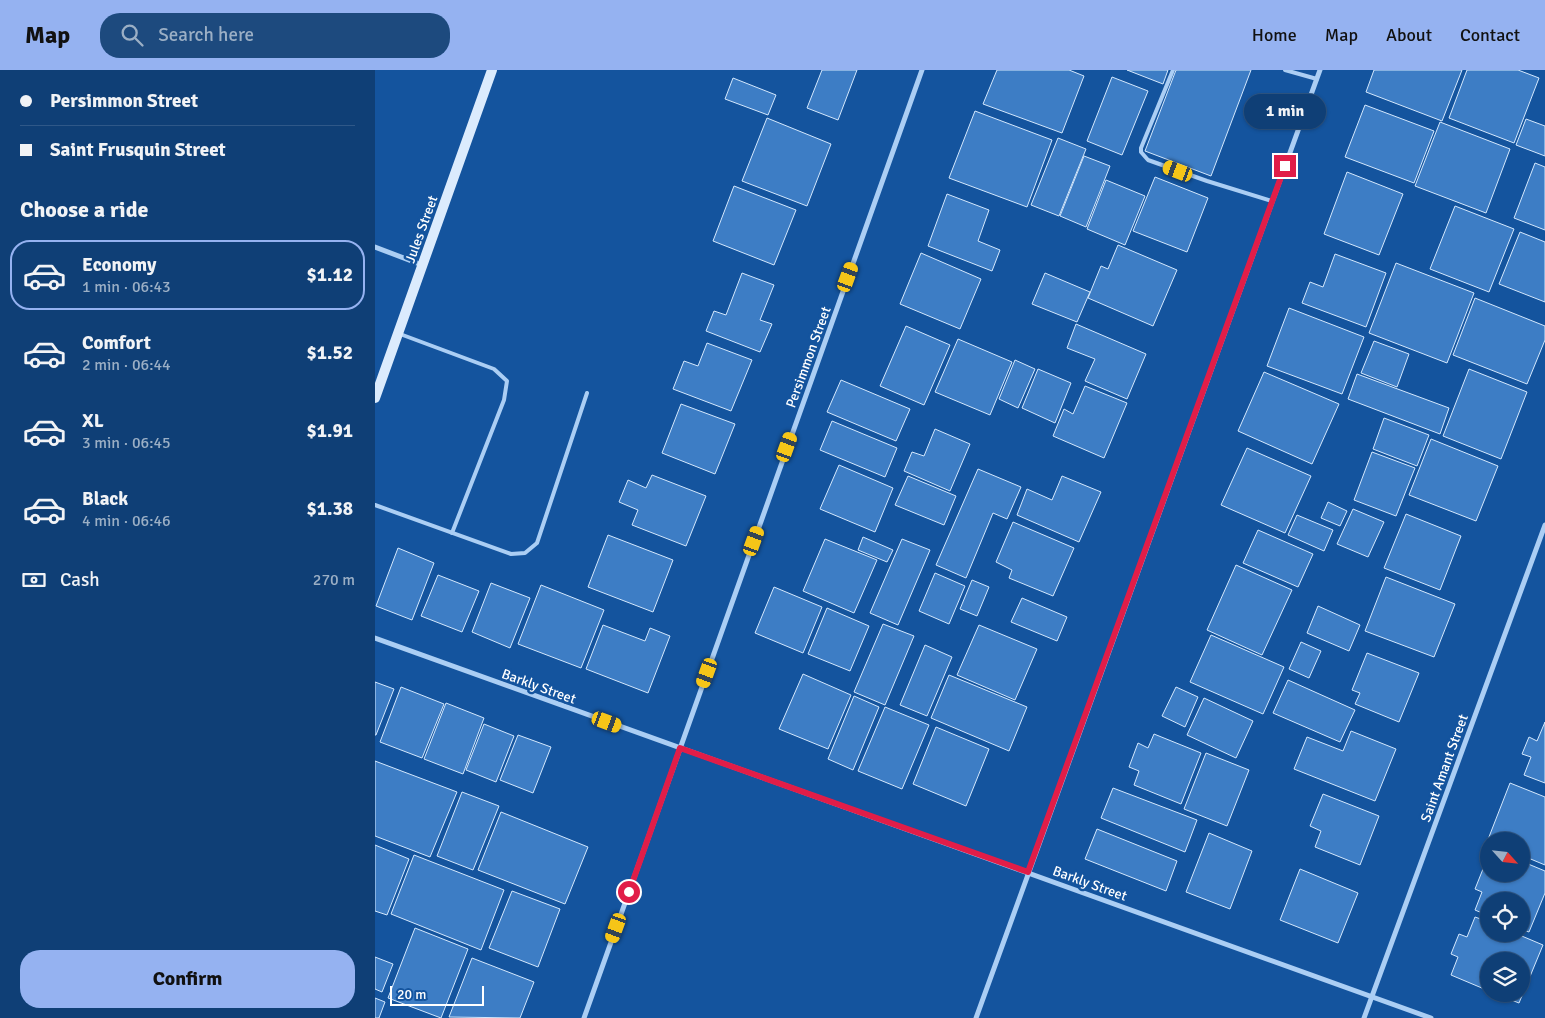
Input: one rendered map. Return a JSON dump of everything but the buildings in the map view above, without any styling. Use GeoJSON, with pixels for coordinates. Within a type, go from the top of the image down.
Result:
{"type":"FeatureCollection","features":[{"type":"Feature","properties":{"kind":"main road","name":"Jules Street"},"geometry":{"type":"LineString","coordinates":[[375,398],[492,70]]}},
{"type":"Feature","properties":{"kind":"street","name":"Persimmon Street"},"geometry":{"type":"LineString","coordinates":[[584,1018],[922,70]]}},
{"type":"Feature","properties":{"kind":"street"},"geometry":{"type":"LineString","coordinates":[[976,1018],[1320,70]]}},
{"type":"Feature","properties":{"kind":"street"},"geometry":{"type":"LineString","coordinates":[[375,247],[422,265]]}},
{"type":"Feature","properties":{"kind":"street","name":"Saint Amant Street"},"geometry":{"type":"LineString","coordinates":[[1364,1018],[1545,525]]}},
{"type":"Feature","properties":{"kind":"street","name":"Barkly Street"},"geometry":{"type":"LineString","coordinates":[[375,638],[1431,1018]]}},
{"type":"Feature","properties":{"kind":"lane"},"geometry":{"type":"LineString","coordinates":[[1173,70],[1141,148],[1143,155],[1148,160],[1207,182],[1272,201]]}},
{"type":"Feature","properties":{"kind":"lane"},"geometry":{"type":"LineString","coordinates":[[1285,70],[1317,79]]}},
{"type":"Feature","properties":{"kind":"lane"},"geometry":{"type":"LineString","coordinates":[[398,334],[494,369],[507,381],[505,400],[452,533]]}},
{"type":"Feature","properties":{"kind":"lane"},"geometry":{"type":"LineString","coordinates":[[375,505],[511,554],[525,554],[537,543],[587,393]]}},
{"type":"Feature","properties":{"kind":"route"},"geometry":{"type":"LineString","coordinates":[[629,892],[680,748],[1028,872],[1285,166]]}}]}
